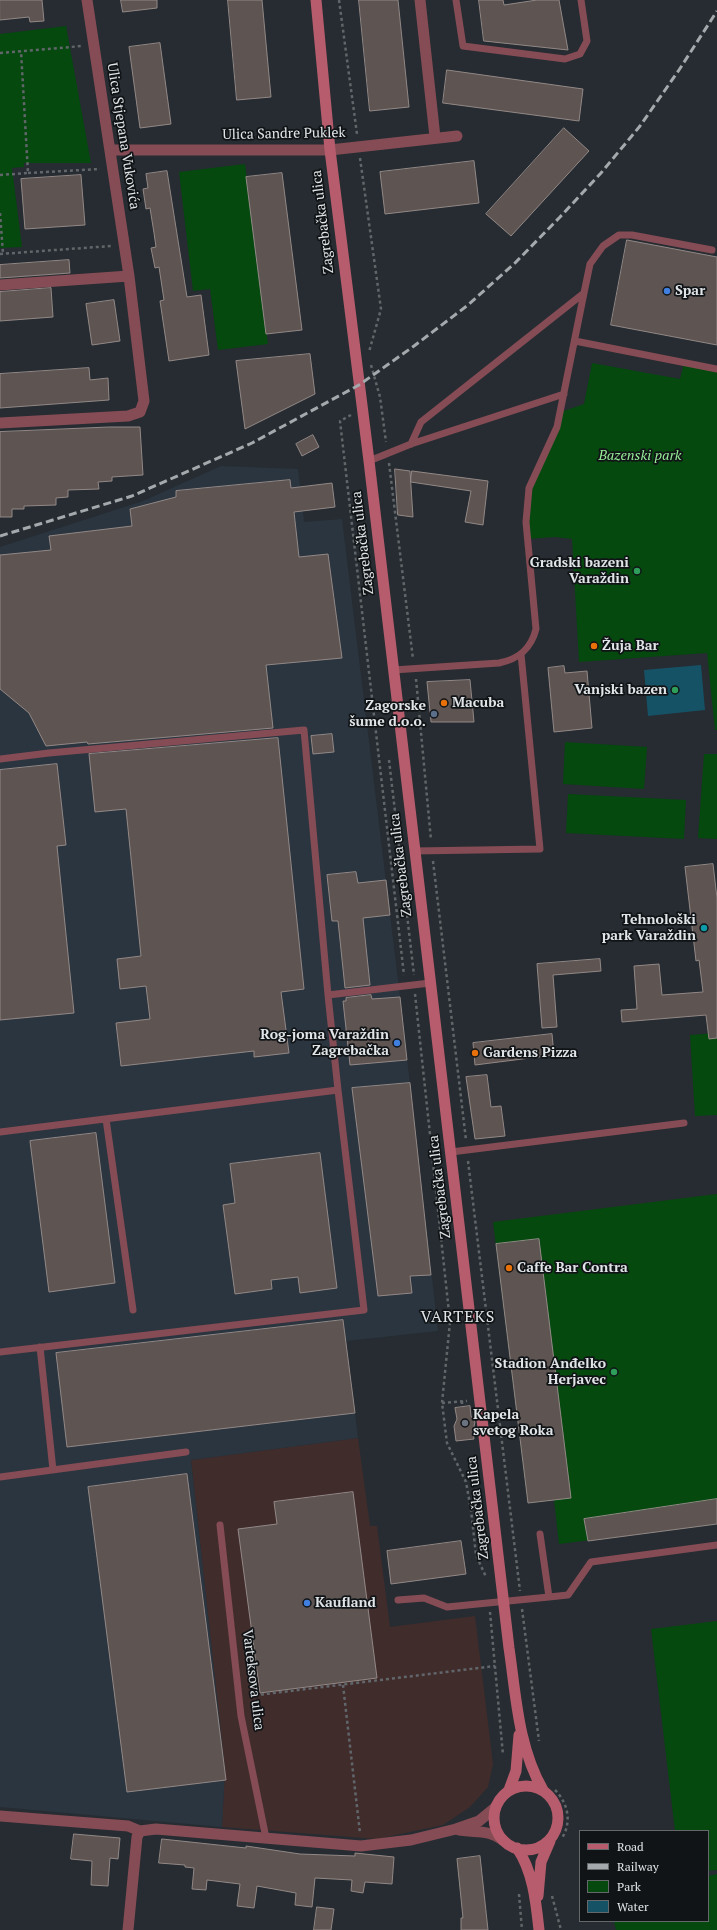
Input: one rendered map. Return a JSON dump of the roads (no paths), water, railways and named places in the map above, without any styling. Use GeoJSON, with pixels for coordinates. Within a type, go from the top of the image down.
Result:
{"type":"FeatureCollection","features":[{"type":"Feature","properties":{"kind":"main road","name":"Zagrebačka ulica"},"geometry":{"type":"LineString","coordinates":[[316,0],[330,150],[369,461],[414,852],[520,1726],[535,1775],[547,1788],[556,1803],[558,1812],[555,1841],[541,1862],[537,1912]]}},
{"type":"Feature","properties":{"kind":"main road","name":"Zagrebačka ulica"},"geometry":{"type":"LineString","coordinates":[[496,1807],[501,1798],[509,1790],[516,1771],[520,1726]]}},
{"type":"Feature","properties":{"kind":"main road"},"geometry":{"type":"LineString","coordinates":[[509,1790],[526,1785],[547,1788]]}},
{"type":"Feature","properties":{"kind":"main road"},"geometry":{"type":"LineString","coordinates":[[496,1807],[494,1816],[495,1824],[503,1840]]}},
{"type":"Feature","properties":{"kind":"main road","name":"Zagrebačka ulica"},"geometry":{"type":"LineString","coordinates":[[503,1840],[517,1848],[535,1849],[555,1841]]}},
{"type":"Feature","properties":{"kind":"main road","name":"Zagrebačka ulica"},"geometry":{"type":"LineString","coordinates":[[517,1848],[528,1866],[539,1930]]}},
{"type":"Feature","properties":{"kind":"street","name":"Ulica Stjepana Vukovića"},"geometry":{"type":"LineString","coordinates":[[0,424],[128,416],[140,412],[144,401],[129,276],[87,0]]}},
{"type":"Feature","properties":{"kind":"street"},"geometry":{"type":"LineString","coordinates":[[420,0],[435,137]]}},
{"type":"Feature","properties":{"kind":"street","name":"Ulica Sandre Puklek"},"geometry":{"type":"LineString","coordinates":[[110,150],[330,150],[435,137],[457,136]]}},
{"type":"Feature","properties":{"kind":"street"},"geometry":{"type":"LineString","coordinates":[[0,285],[129,276]]}},
{"type":"Feature","properties":{"kind":"street"},"geometry":{"type":"LineString","coordinates":[[0,1816],[128,1826],[140,1831],[156,1829],[361,1846],[411,1840],[456,1830],[479,1821],[496,1807]]}},
{"type":"Feature","properties":{"kind":"street"},"geometry":{"type":"LineString","coordinates":[[456,1830],[492,1833],[503,1840]]}},
{"type":"Feature","properties":{"kind":"street"},"geometry":{"type":"LineString","coordinates":[[128,1930],[137,1837],[140,1831]]}},
{"type":"Feature","properties":{"kind":"lane"},"geometry":{"type":"LineString","coordinates":[[456,0],[463,46],[565,59],[580,54],[587,41],[581,0]]}},
{"type":"Feature","properties":{"kind":"lane"},"geometry":{"type":"LineString","coordinates":[[393,670],[510,661],[521,654],[534,638],[536,629],[526,522],[529,488],[557,427],[590,264],[603,246],[618,236],[632,235],[712,250]]}},
{"type":"Feature","properties":{"kind":"lane"},"geometry":{"type":"LineString","coordinates":[[411,444],[420,422],[584,293]]}},
{"type":"Feature","properties":{"kind":"lane"},"geometry":{"type":"LineString","coordinates":[[575,341],[717,369]]}},
{"type":"Feature","properties":{"kind":"lane"},"geometry":{"type":"LineString","coordinates":[[369,461],[411,444],[564,394]]}},
{"type":"Feature","properties":{"kind":"lane"},"geometry":{"type":"LineString","coordinates":[[414,852],[540,849],[521,654]]}},
{"type":"Feature","properties":{"kind":"lane"},"geometry":{"type":"LineString","coordinates":[[0,759],[57,752],[304,730],[328,995],[364,1310],[0,1352]]}},
{"type":"Feature","properties":{"kind":"lane"},"geometry":{"type":"LineString","coordinates":[[328,995],[430,983]]}},
{"type":"Feature","properties":{"kind":"lane"},"geometry":{"type":"LineString","coordinates":[[0,1132],[338,1090]]}},
{"type":"Feature","properties":{"kind":"lane"},"geometry":{"type":"LineString","coordinates":[[106,1119],[133,1310]]}},
{"type":"Feature","properties":{"kind":"lane"},"geometry":{"type":"LineString","coordinates":[[450,1152],[684,1123]]}},
{"type":"Feature","properties":{"kind":"lane"},"geometry":{"type":"LineString","coordinates":[[40,1347],[53,1470]]}},
{"type":"Feature","properties":{"kind":"lane"},"geometry":{"type":"LineString","coordinates":[[0,1477],[186,1452]]}},
{"type":"Feature","properties":{"kind":"lane","name":"Varteksova ulica"},"geometry":{"type":"LineString","coordinates":[[220,1525],[238,1698],[266,1838]]}},
{"type":"Feature","properties":{"kind":"lane"},"geometry":{"type":"LineString","coordinates":[[540,1534],[549,1597]]}},
{"type":"Feature","properties":{"kind":"lane"},"geometry":{"type":"LineString","coordinates":[[398,1600],[424,1598],[447,1607],[568,1595],[591,1562],[717,1545]]}},
{"type":"Feature","properties":{"kind":"water","name":"Vanjski bazen"},"geometry":{"type":"Polygon","coordinates":[[[701,665],[705,710],[648,716],[644,670],[701,665]]]}},
{"type":"Feature","properties":{"kind":"railway"},"geometry":{"type":"LineString","coordinates":[[0,536],[132,496],[252,443],[359,385],[414,346],[468,305],[515,263],[601,173],[640,126],[679,70],[717,11]]}},
{"type":"Feature","properties":{"kind":"place","name":"Spar"},"geometry":{"type":"Point","coordinates":[667,291]}},
{"type":"Feature","properties":{"kind":"place","name":"Gradski bazeni Varaždin"},"geometry":{"type":"Point","coordinates":[637,571]}},
{"type":"Feature","properties":{"kind":"place","name":"Žuja Bar"},"geometry":{"type":"Point","coordinates":[594,646]}},
{"type":"Feature","properties":{"kind":"place","name":"Vanjski bazen"},"geometry":{"type":"Point","coordinates":[675,690]}},
{"type":"Feature","properties":{"kind":"place","name":"Macuba"},"geometry":{"type":"Point","coordinates":[444,703]}},
{"type":"Feature","properties":{"kind":"place","name":"Zagorske šume d.o.o."},"geometry":{"type":"Point","coordinates":[434,714]}},
{"type":"Feature","properties":{"kind":"place","name":"Tehnološki park Varaždin"},"geometry":{"type":"Point","coordinates":[704,928]}},
{"type":"Feature","properties":{"kind":"place","name":"Rog-joma Varaždin Zagrebačka"},"geometry":{"type":"Point","coordinates":[397,1043]}},
{"type":"Feature","properties":{"kind":"place","name":"Gardens Pizza"},"geometry":{"type":"Point","coordinates":[475,1053]}},
{"type":"Feature","properties":{"kind":"place","name":"Caffe Bar Contra"},"geometry":{"type":"Point","coordinates":[509,1268]}},
{"type":"Feature","properties":{"kind":"place","name":"Stadion Anđelko Herjavec"},"geometry":{"type":"Point","coordinates":[614,1372]}},
{"type":"Feature","properties":{"kind":"place","name":"Kapela svetog Roka"},"geometry":{"type":"Point","coordinates":[465,1423]}},
{"type":"Feature","properties":{"kind":"place","name":"Kaufland"},"geometry":{"type":"Point","coordinates":[307,1603]}},
{"type":"Feature","properties":{"kind":"district","name":"VARTEKS"},"geometry":{"type":"Point","coordinates":[458,1317]}},
{"type":"Feature","properties":{"kind":"park label","name":"Bazenski park"},"geometry":{"type":"Point","coordinates":[640,456]}}]}
